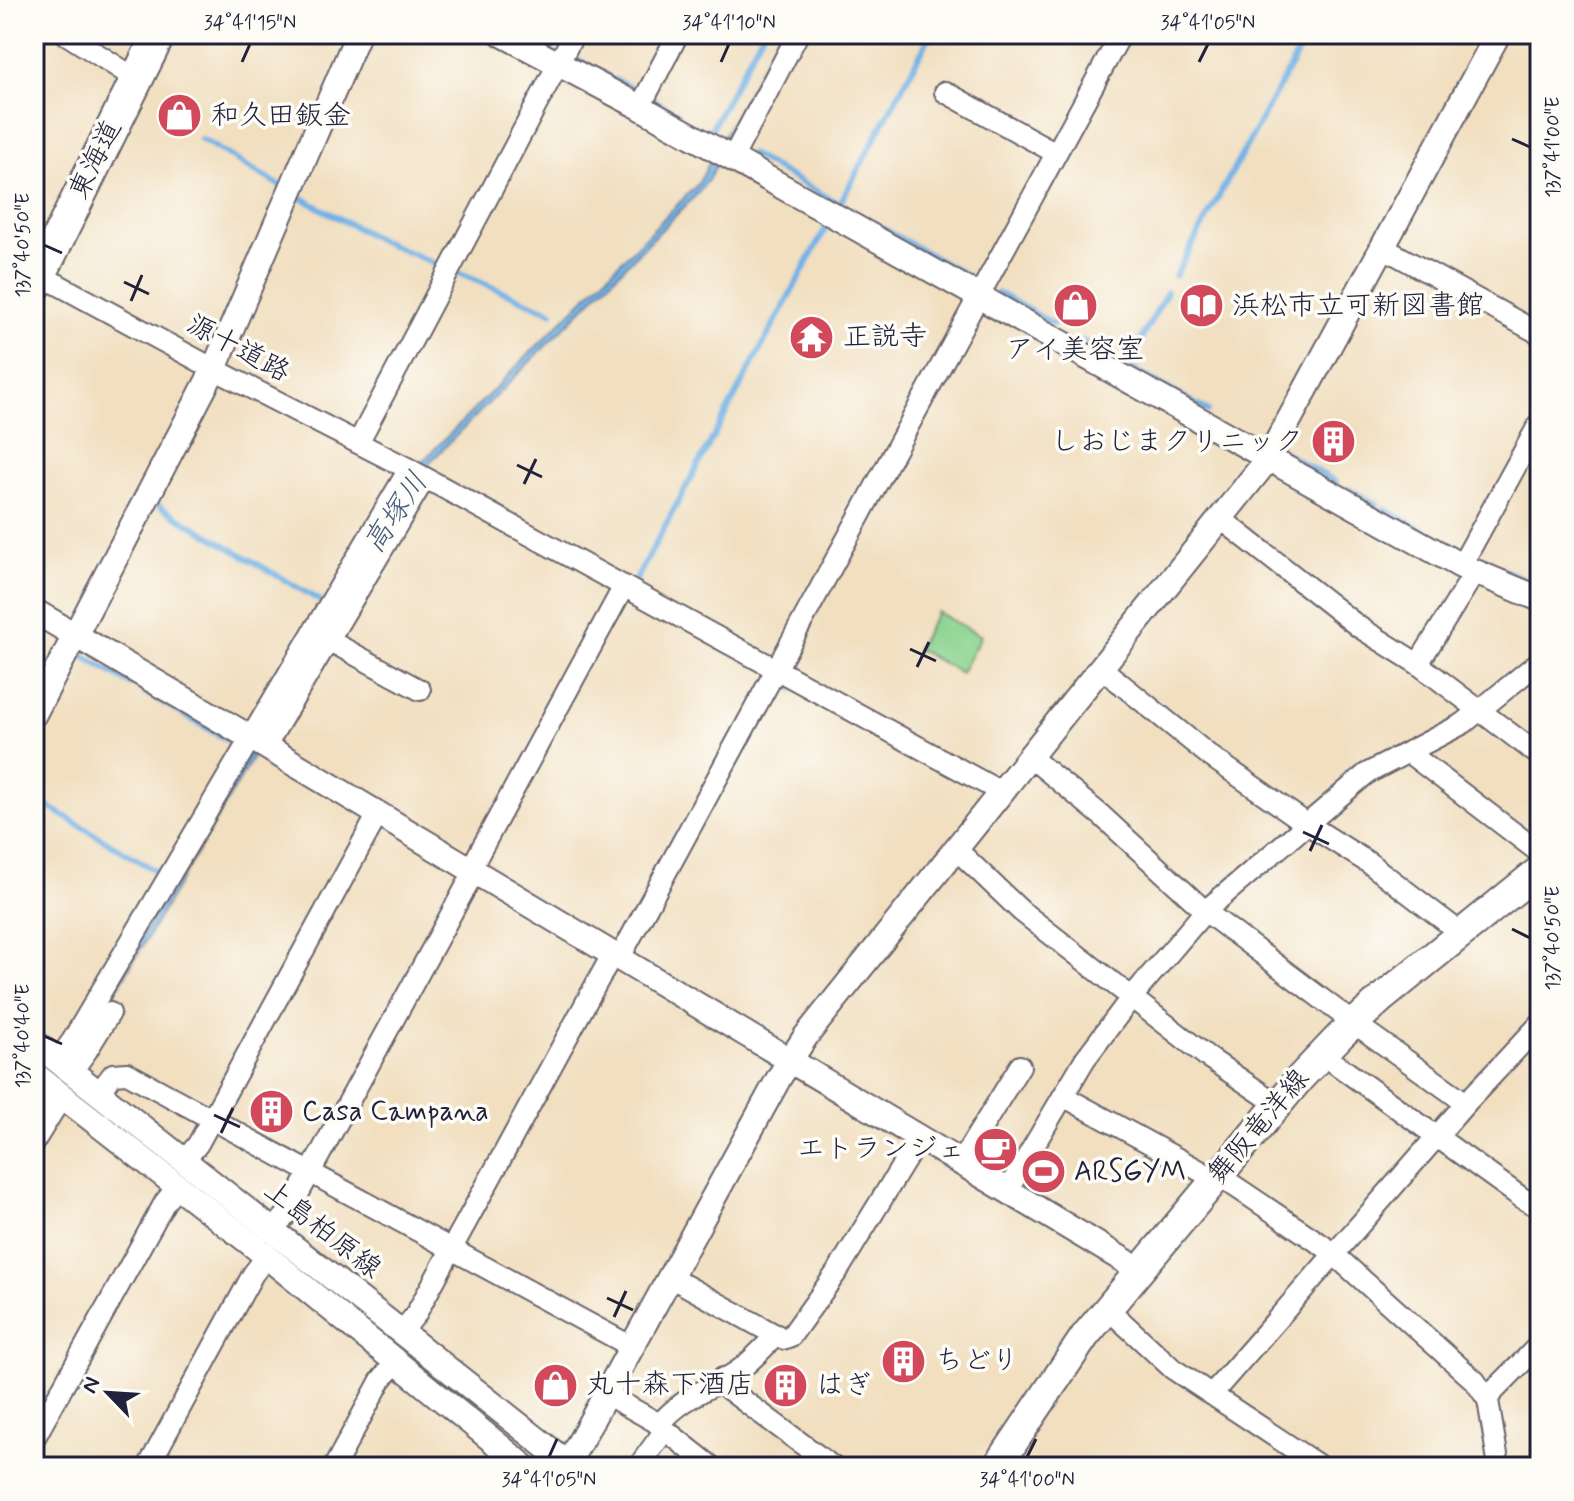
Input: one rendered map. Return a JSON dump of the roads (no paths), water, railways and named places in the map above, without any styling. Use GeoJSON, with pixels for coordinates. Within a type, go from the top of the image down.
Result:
{"type":"FeatureCollection","features":[{"type":"Feature","properties":{"kind":"highway","name":"東海道"},"geometry":{"type":"LineString","coordinates":[[35,280],[159,34]]}},
{"type":"Feature","properties":{"kind":"main road","name":"舞阪竜洋線"},"geometry":{"type":"LineString","coordinates":[[1004,1465],[1065,1361],[1137,1271],[1322,1054],[1354,1023],[1540,870]]}},
{"type":"Feature","properties":{"kind":"street"},"geometry":{"type":"LineString","coordinates":[[66,34],[136,79]]}},
{"type":"Feature","properties":{"kind":"street"},"geometry":{"type":"LineString","coordinates":[[34,714],[214,369],[358,34]]}},
{"type":"Feature","properties":{"kind":"street"},"geometry":{"type":"LineString","coordinates":[[502,34],[640,107],[1468,569],[1540,599]]}},
{"type":"Feature","properties":{"kind":"street"},"geometry":{"type":"LineString","coordinates":[[358,443],[574,34]]}},
{"type":"Feature","properties":{"kind":"street"},"geometry":{"type":"LineString","coordinates":[[640,107],[678,34]]}},
{"type":"Feature","properties":{"kind":"street"},"geometry":{"type":"LineString","coordinates":[[724,154],[798,34]]}},
{"type":"Feature","properties":{"kind":"street"},"geometry":{"type":"LineString","coordinates":[[569,1466],[789,1061],[824,1011],[1268,459],[1498,34]]}},
{"type":"Feature","properties":{"kind":"street"},"geometry":{"type":"LineString","coordinates":[[402,1332],[416,1314],[777,670],[1119,35]]}},
{"type":"Feature","properties":{"kind":"street"},"geometry":{"type":"LineString","coordinates":[[945,92],[1056,153]]}},
{"type":"Feature","properties":{"kind":"street"},"geometry":{"type":"LineString","coordinates":[[1382,247],[1540,334]]}},
{"type":"Feature","properties":{"kind":"street","name":"源十道路"},"geometry":{"type":"LineString","coordinates":[[35,280],[57,284],[416,473],[999,793]]}},
{"type":"Feature","properties":{"kind":"street"},"geometry":{"type":"LineString","coordinates":[[1418,664],[1540,422]]}},
{"type":"Feature","properties":{"kind":"street"},"geometry":{"type":"LineString","coordinates":[[258,742],[328,640],[416,473]]}},
{"type":"Feature","properties":{"kind":"street"},"geometry":{"type":"LineString","coordinates":[[65,1065],[72,1041],[258,742],[416,473]]}},
{"type":"Feature","properties":{"kind":"street"},"geometry":{"type":"LineString","coordinates":[[1220,518],[1370,635],[1418,664],[1540,756]]}},
{"type":"Feature","properties":{"kind":"street"},"geometry":{"type":"LineString","coordinates":[[273,1230],[288,1213],[624,586]]}},
{"type":"Feature","properties":{"kind":"street"},"geometry":{"type":"LineString","coordinates":[[34,611],[258,742],[1137,1271]]}},
{"type":"Feature","properties":{"kind":"street"},"geometry":{"type":"LineString","coordinates":[[328,640],[420,690]]}},
{"type":"Feature","properties":{"kind":"street"},"geometry":{"type":"LineString","coordinates":[[1007,1191],[1085,1059],[1131,998],[1205,911],[1366,774],[1464,723],[1540,661]]}},
{"type":"Feature","properties":{"kind":"street"},"geometry":{"type":"LineString","coordinates":[[1100,667],[1204,751],[1383,873],[1460,935]]}},
{"type":"Feature","properties":{"kind":"street"},"geometry":{"type":"LineString","coordinates":[[1410,751],[1540,853]]}},
{"type":"Feature","properties":{"kind":"street"},"geometry":{"type":"LineString","coordinates":[[1029,756],[1102,816],[1205,911],[1466,1103]]}},
{"type":"Feature","properties":{"kind":"street"},"geometry":{"type":"LineString","coordinates":[[185,1160],[212,1119],[378,814]]}},
{"type":"Feature","properties":{"kind":"street"},"geometry":{"type":"LineString","coordinates":[[955,848],[1008,900],[1131,998],[1209,1058],[1277,1104]]}},
{"type":"Feature","properties":{"kind":"street"},"geometry":{"type":"LineString","coordinates":[[65,1065],[86,1052],[110,1013]]}},
{"type":"Feature","properties":{"kind":"street"},"geometry":{"type":"LineString","coordinates":[[1211,1395],[1466,1103],[1540,1024]]}},
{"type":"Feature","properties":{"kind":"street","name":"上島柏原線"},"geometry":{"type":"LineString","coordinates":[[34,1042],[569,1466]]}},
{"type":"Feature","properties":{"kind":"street"},"geometry":{"type":"LineString","coordinates":[[1322,1054],[1540,1208]]}},
{"type":"Feature","properties":{"kind":"street"},"geometry":{"type":"LineString","coordinates":[[960,1163],[1020,1066]]}},
{"type":"Feature","properties":{"kind":"street"},"geometry":{"type":"LineString","coordinates":[[99,1092],[113,1074],[127,1073],[632,1347]]}},
{"type":"Feature","properties":{"kind":"street"},"geometry":{"type":"LineString","coordinates":[[34,1107],[49,1084]]}},
{"type":"Feature","properties":{"kind":"street"},"geometry":{"type":"LineString","coordinates":[[34,1142],[49,1084]]}},
{"type":"Feature","properties":{"kind":"street","name":"上島柏原線"},"geometry":{"type":"LineString","coordinates":[[49,1084],[267,1256],[525,1467]]}},
{"type":"Feature","properties":{"kind":"street"},"geometry":{"type":"LineString","coordinates":[[1063,1096],[1215,1178],[1334,1254],[1475,1381],[1487,1398],[1499,1467]]}},
{"type":"Feature","properties":{"kind":"street"},"geometry":{"type":"LineString","coordinates":[[670,1277],[783,1339],[791,1336],[839,1269],[919,1138]]}},
{"type":"Feature","properties":{"kind":"street"},"geometry":{"type":"LineString","coordinates":[[34,1439],[165,1202],[178,1186]]}},
{"type":"Feature","properties":{"kind":"street"},"geometry":{"type":"LineString","coordinates":[[148,1467],[253,1274],[267,1256]]}},
{"type":"Feature","properties":{"kind":"street"},"geometry":{"type":"LineString","coordinates":[[1107,1308],[1173,1369],[1321,1467]]}},
{"type":"Feature","properties":{"kind":"street"},"geometry":{"type":"LineString","coordinates":[[638,1467],[669,1412],[704,1387],[735,1373],[777,1335]]}},
{"type":"Feature","properties":{"kind":"street"},"geometry":{"type":"LineString","coordinates":[[1487,1398],[1540,1344]]}},
{"type":"Feature","properties":{"kind":"street"},"geometry":{"type":"LineString","coordinates":[[334,1467],[381,1380],[395,1363]]}},
{"type":"Feature","properties":{"kind":"street"},"geometry":{"type":"LineString","coordinates":[[723,1378],[728,1389],[833,1467]]}},
{"type":"Feature","properties":{"kind":"street"},"geometry":{"type":"LineString","coordinates":[[606,1394],[662,1427],[712,1467]]}},
{"type":"Feature","properties":{"kind":"water"},"geometry":{"type":"Polygon","coordinates":[[[779,34],[786,34],[708,180],[697,194],[427,465],[412,485],[82,1049],[78,1045],[408,482],[423,461],[698,184],[779,34]]]}},
{"type":"Feature","properties":{"kind":"waterway"},"geometry":{"type":"LineString","coordinates":[[529,34],[553,47]]}},
{"type":"Feature","properties":{"kind":"waterway"},"geometry":{"type":"LineString","coordinates":[[710,131],[762,34]]}},
{"type":"Feature","properties":{"kind":"waterway"},"geometry":{"type":"LineString","coordinates":[[838,207],[931,34]]}},
{"type":"Feature","properties":{"kind":"waterway"},"geometry":{"type":"LineString","coordinates":[[1175,276],[1308,34]]}},
{"type":"Feature","properties":{"kind":"waterway"},"geometry":{"type":"LineString","coordinates":[[575,58],[609,77]]}},
{"type":"Feature","properties":{"kind":"waterway"},"geometry":{"type":"LineString","coordinates":[[616,80],[639,92]]}},
{"type":"Feature","properties":{"kind":"waterway"},"geometry":{"type":"LineString","coordinates":[[652,99],[677,113]]}},
{"type":"Feature","properties":{"kind":"waterway"},"geometry":{"type":"LineString","coordinates":[[201,139],[279,185]]}},
{"type":"Feature","properties":{"kind":"waterway"},"geometry":{"type":"LineString","coordinates":[[750,154],[971,278]]}},
{"type":"Feature","properties":{"kind":"waterway"},"geometry":{"type":"LineString","coordinates":[[300,197],[377,239],[436,264]]}},
{"type":"Feature","properties":{"kind":"waterway"},"geometry":{"type":"LineString","coordinates":[[636,580],[828,224]]}},
{"type":"Feature","properties":{"kind":"waterway"},"geometry":{"type":"LineString","coordinates":[[458,273],[552,312]]}},
{"type":"Feature","properties":{"kind":"waterway"},"geometry":{"type":"LineString","coordinates":[[1127,365],[1167,292]]}},
{"type":"Feature","properties":{"kind":"waterway"},"geometry":{"type":"LineString","coordinates":[[998,293],[1053,324]]}},
{"type":"Feature","properties":{"kind":"waterway"},"geometry":{"type":"LineString","coordinates":[[1083,341],[1208,411]]}},
{"type":"Feature","properties":{"kind":"waterway"},"geometry":{"type":"LineString","coordinates":[[1283,452],[1336,482]]}},
{"type":"Feature","properties":{"kind":"waterway"},"geometry":{"type":"LineString","coordinates":[[1348,489],[1377,504]]}},
{"type":"Feature","properties":{"kind":"waterway"},"geometry":{"type":"LineString","coordinates":[[159,506],[324,603]]}},
{"type":"Feature","properties":{"kind":"waterway"},"geometry":{"type":"LineString","coordinates":[[1384,509],[1454,547]]}},
{"type":"Feature","properties":{"kind":"waterway"},"geometry":{"type":"LineString","coordinates":[[1481,561],[1540,585]]}},
{"type":"Feature","properties":{"kind":"waterway"},"geometry":{"type":"LineString","coordinates":[[80,654],[131,684]]}},
{"type":"Feature","properties":{"kind":"waterway"},"geometry":{"type":"LineString","coordinates":[[772,695],[775,690],[787,686],[792,689]]}},
{"type":"Feature","properties":{"kind":"waterway"},"geometry":{"type":"LineString","coordinates":[[143,691],[236,745]]}},
{"type":"Feature","properties":{"kind":"waterway"},"geometry":{"type":"LineString","coordinates":[[34,798],[161,874]]}},
{"type":"Feature","properties":{"kind":"place","name":"和久田鈑金"},"geometry":{"type":"Point","coordinates":[180,116]}},
{"type":"Feature","properties":{"kind":"place","name":"アイ美容室"},"geometry":{"type":"Point","coordinates":[1075,306]}},
{"type":"Feature","properties":{"kind":"place","name":"浜松市立可新図書館"},"geometry":{"type":"Point","coordinates":[1201,306]}},
{"type":"Feature","properties":{"kind":"place","name":"正説寺"},"geometry":{"type":"Point","coordinates":[812,337]}},
{"type":"Feature","properties":{"kind":"place","name":"しおじまクリニック"},"geometry":{"type":"Point","coordinates":[1334,442]}},
{"type":"Feature","properties":{"kind":"place","name":"Casa Campana"},"geometry":{"type":"Point","coordinates":[271,1112]}},
{"type":"Feature","properties":{"kind":"place","name":"エトランジェ"},"geometry":{"type":"Point","coordinates":[996,1149]}},
{"type":"Feature","properties":{"kind":"place","name":"ARSGYM"},"geometry":{"type":"Point","coordinates":[1043,1172]}},
{"type":"Feature","properties":{"kind":"place","name":"ちどり"},"geometry":{"type":"Point","coordinates":[904,1361]}},
{"type":"Feature","properties":{"kind":"place","name":"丸十森下酒店"},"geometry":{"type":"Point","coordinates":[555,1385]}},
{"type":"Feature","properties":{"kind":"place","name":"はぎ"},"geometry":{"type":"Point","coordinates":[785,1386]}},
{"type":"Feature","properties":{"kind":"water label","name":"高塚川"},"geometry":{"type":"Point","coordinates":[396,513]}}]}
